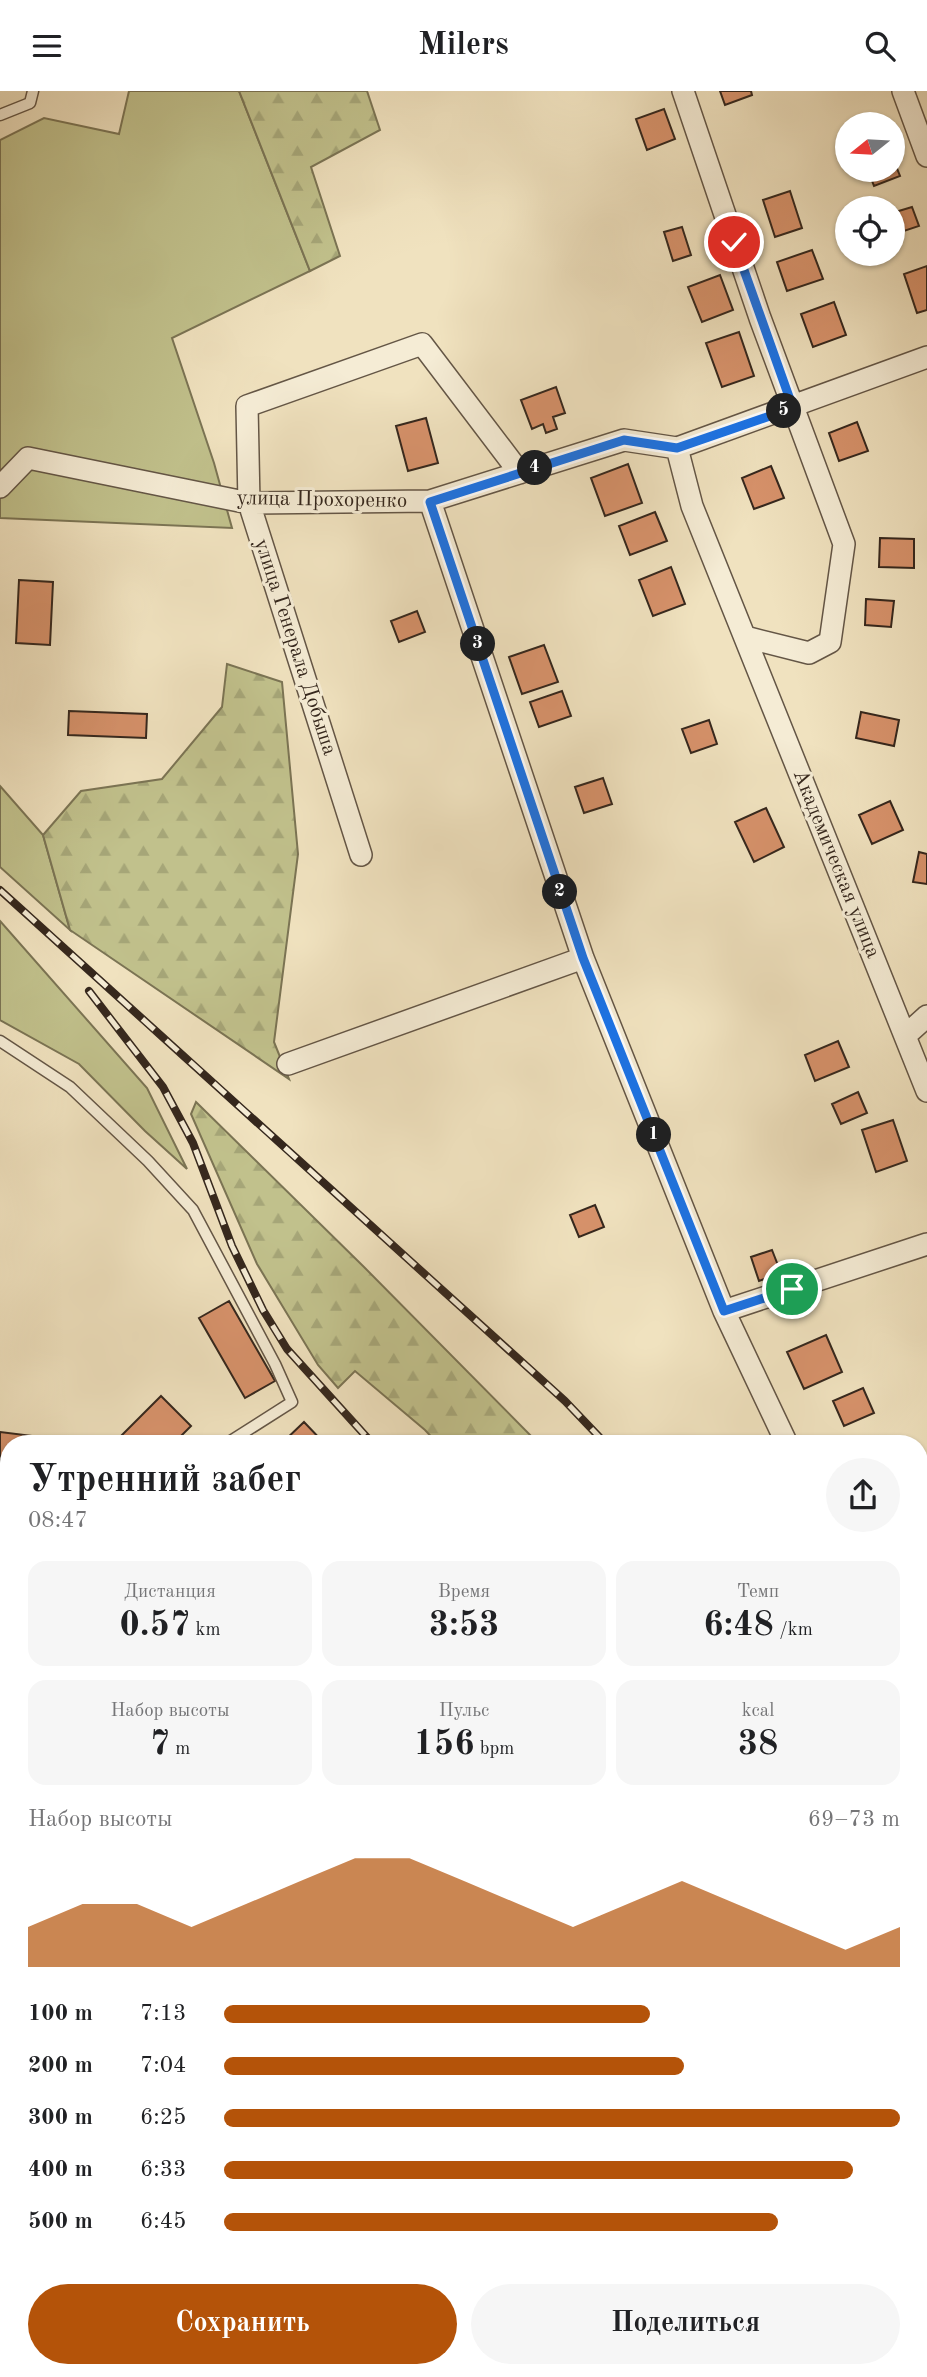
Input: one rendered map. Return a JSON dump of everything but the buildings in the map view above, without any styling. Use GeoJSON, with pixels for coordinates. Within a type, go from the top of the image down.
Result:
{"type":"FeatureCollection","features":[{"type":"Feature","properties":{"kind":"street"},"geometry":{"type":"LineString","coordinates":[[683,91],[793,408],[844,544],[830,642],[809,653],[745,637]]}},
{"type":"Feature","properties":{"kind":"street"},"geometry":{"type":"LineString","coordinates":[[903,91],[927,156]]}},
{"type":"Feature","properties":{"kind":"street","name":"улица Генерала Добыша"},"geometry":{"type":"LineString","coordinates":[[361,855],[249,503],[247,406],[422,344],[520,473]]}},
{"type":"Feature","properties":{"kind":"street","name":"улица Прохоренко"},"geometry":{"type":"LineString","coordinates":[[0,487],[29,458],[249,503],[430,502],[624,440],[677,448],[927,357]]}},
{"type":"Feature","properties":{"kind":"street","name":"Академическая улица"},"geometry":{"type":"LineString","coordinates":[[677,448],[692,506],[927,1091]]}},
{"type":"Feature","properties":{"kind":"street"},"geometry":{"type":"LineString","coordinates":[[430,502],[583,958],[724,1311],[783,1435]]}},
{"type":"Feature","properties":{"kind":"street"},"geometry":{"type":"LineString","coordinates":[[288,1064],[583,958]]}},
{"type":"Feature","properties":{"kind":"street"},"geometry":{"type":"LineString","coordinates":[[906,1035],[927,1016]]}},
{"type":"Feature","properties":{"kind":"street"},"geometry":{"type":"LineString","coordinates":[[724,1311],[927,1244]]}},
{"type":"Feature","properties":{"kind":"lane"},"geometry":{"type":"LineString","coordinates":[[0,115],[30,103],[33,91]]}},
{"type":"Feature","properties":{"kind":"lane"},"geometry":{"type":"LineString","coordinates":[[0,1041],[70,1087],[148,1161],[193,1210],[275,1364],[292,1402],[240,1435]]}},
{"type":"Feature","properties":{"kind":"green space"},"geometry":{"type":"Polygon","coordinates":[[[129,91],[239,91],[310,271],[172,338],[214,463],[232,528],[0,518],[0,140],[44,118],[119,134],[129,91]]]}},
{"type":"Feature","properties":{"kind":"green space"},"geometry":{"type":"Polygon","coordinates":[[[239,91],[367,91],[380,130],[311,167],[340,256],[310,271],[239,91]]]}},
{"type":"Feature","properties":{"kind":"green space"},"geometry":{"type":"Polygon","coordinates":[[[227,664],[282,682],[298,854],[274,1042],[289,1079],[70,930],[43,835],[81,791],[162,779],[222,707],[227,664]]]}},
{"type":"Feature","properties":{"kind":"green space"},"geometry":{"type":"Polygon","coordinates":[[[0,786],[43,835],[70,930],[0,867],[0,786]]]}},
{"type":"Feature","properties":{"kind":"green space"},"geometry":{"type":"Polygon","coordinates":[[[0,921],[147,1088],[187,1169],[79,1064],[0,1020],[0,921]]]}},
{"type":"Feature","properties":{"kind":"green space"},"geometry":{"type":"Polygon","coordinates":[[[196,1102],[530,1435],[430,1435],[355,1371],[338,1388],[318,1365],[257,1264],[191,1114],[196,1102]]]}},
{"type":"Feature","properties":{"kind":"railway"},"geometry":{"type":"LineString","coordinates":[[0,890],[565,1401],[597,1435]]}},
{"type":"Feature","properties":{"kind":"railway"},"geometry":{"type":"LineString","coordinates":[[89,991],[163,1087],[193,1143],[232,1246],[263,1310],[287,1349],[365,1435]]}},
{"type":"Feature","properties":{"kind":"route"},"geometry":{"type":"LineString","coordinates":[[734,242],[793,408],[677,448],[624,440],[430,502],[583,958],[724,1311],[792,1289]]}}]}
